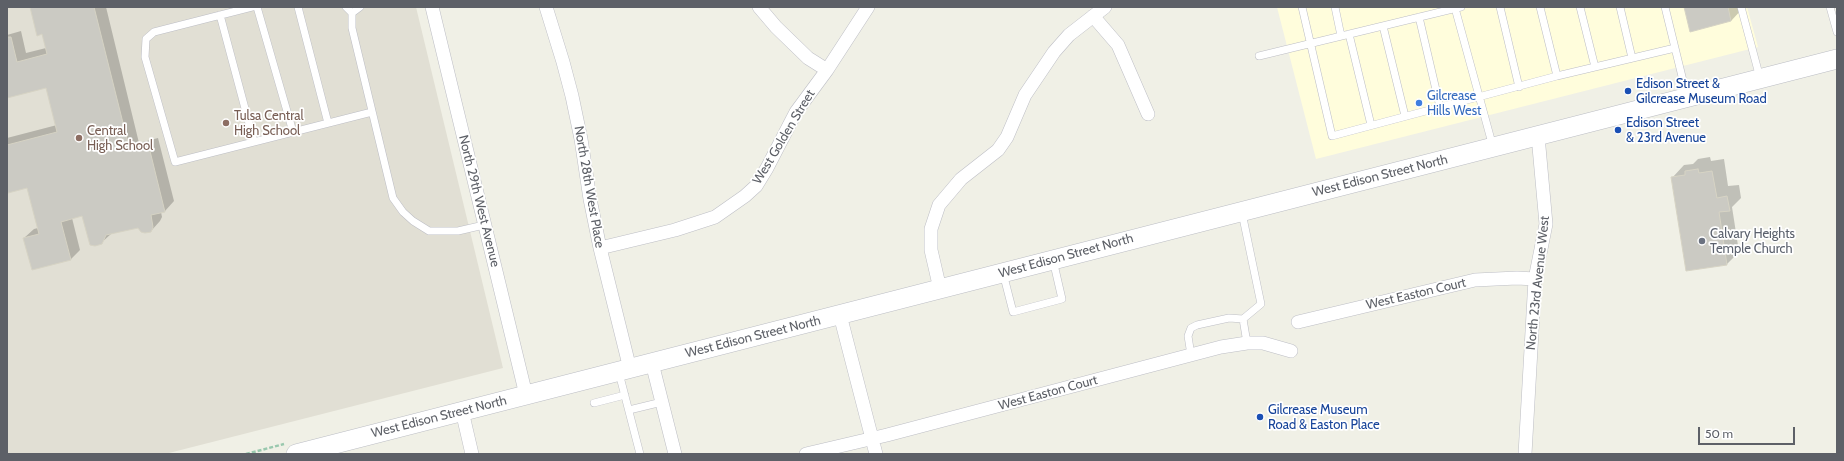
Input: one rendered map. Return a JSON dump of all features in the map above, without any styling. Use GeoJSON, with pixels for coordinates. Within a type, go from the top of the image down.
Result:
{"type":"FeatureCollection","features":[{"type":"Feature","properties":{"kind":"main road","name":"West Edison Street North"},"geometry":{"type":"LineString","coordinates":[[296,454],[1837,59]]}},
{"type":"Feature","properties":{"kind":"street","name":"North 29th West Avenue"},"geometry":{"type":"LineString","coordinates":[[432,7],[526,395]]}},
{"type":"Feature","properties":{"kind":"street","name":"North 28th West Place"},"geometry":{"type":"LineString","coordinates":[[546,7],[564,62],[572,96],[581,139],[590,199],[624,370]]}},
{"type":"Feature","properties":{"kind":"street"},"geometry":{"type":"LineString","coordinates":[[759,7],[776,27],[808,58],[827,70]]}},
{"type":"Feature","properties":{"kind":"street","name":"West Golden Street"},"geometry":{"type":"LineString","coordinates":[[600,248],[675,230],[715,217],[746,196],[767,168],[796,112],[827,70],[868,7]]}},
{"type":"Feature","properties":{"kind":"street"},"geometry":{"type":"LineString","coordinates":[[940,289],[931,250],[930,229],[939,206],[961,178],[998,150],[1007,137],[1025,95],[1040,70],[1070,35],[1105,7]]}},
{"type":"Feature","properties":{"kind":"street"},"geometry":{"type":"LineString","coordinates":[[1093,16],[1118,45],[1148,114]]}},
{"type":"Feature","properties":{"kind":"street","name":"North 23rd Avenue West"},"geometry":{"type":"LineString","coordinates":[[1525,454],[1535,279],[1546,224],[1538,136]]}},
{"type":"Feature","properties":{"kind":"street","name":"West Easton Court"},"geometry":{"type":"LineString","coordinates":[[1298,322],[1475,280],[1517,278],[1535,279]]}},
{"type":"Feature","properties":{"kind":"street"},"geometry":{"type":"LineString","coordinates":[[840,315],[876,454]]}},
{"type":"Feature","properties":{"kind":"street","name":"West Easton Court"},"geometry":{"type":"LineString","coordinates":[[806,454],[1221,347],[1247,343],[1263,343],[1291,351]]}},
{"type":"Feature","properties":{"kind":"street"},"geometry":{"type":"LineString","coordinates":[[652,363],[675,454]]}},
{"type":"Feature","properties":{"kind":"street"},"geometry":{"type":"LineString","coordinates":[[462,411],[472,454]]}},
{"type":"Feature","properties":{"kind":"lane"},"geometry":{"type":"LineString","coordinates":[[252,7],[154,32],[146,39],[145,57],[175,162],[372,112]]}},
{"type":"Feature","properties":{"kind":"lane"},"geometry":{"type":"LineString","coordinates":[[257,7],[293,132]]}},
{"type":"Feature","properties":{"kind":"lane"},"geometry":{"type":"LineString","coordinates":[[298,7],[328,123]]}},
{"type":"Feature","properties":{"kind":"lane"},"geometry":{"type":"LineString","coordinates":[[346,7],[352,13],[352,28],[389,187],[393,198],[403,212],[413,221],[429,230],[458,231],[484,225]]}},
{"type":"Feature","properties":{"kind":"lane"},"geometry":{"type":"LineString","coordinates":[[352,13],[360,7]]}},
{"type":"Feature","properties":{"kind":"lane"},"geometry":{"type":"LineString","coordinates":[[1302,7],[1332,136],[1557,76],[1675,48]]}},
{"type":"Feature","properties":{"kind":"lane"},"geometry":{"type":"LineString","coordinates":[[1334,7],[1345,35],[1371,125]]}},
{"type":"Feature","properties":{"kind":"lane"},"geometry":{"type":"LineString","coordinates":[[1500,7],[1519,87]]}},
{"type":"Feature","properties":{"kind":"lane"},"geometry":{"type":"LineString","coordinates":[[1540,7],[1557,76]]}},
{"type":"Feature","properties":{"kind":"lane"},"geometry":{"type":"LineString","coordinates":[[1580,7],[1595,67]]}},
{"type":"Feature","properties":{"kind":"lane"},"geometry":{"type":"LineString","coordinates":[[1620,7],[1632,58]]}},
{"type":"Feature","properties":{"kind":"lane"},"geometry":{"type":"LineString","coordinates":[[1665,7],[1687,98]]}},
{"type":"Feature","properties":{"kind":"lane"},"geometry":{"type":"LineString","coordinates":[[1741,7],[1760,79]]}},
{"type":"Feature","properties":{"kind":"lane"},"geometry":{"type":"LineString","coordinates":[[1830,7],[1837,32]]}},
{"type":"Feature","properties":{"kind":"lane"},"geometry":{"type":"LineString","coordinates":[[1259,56],[1458,8],[1479,97],[1493,147]]}},
{"type":"Feature","properties":{"kind":"lane"},"geometry":{"type":"LineString","coordinates":[[220,15],[254,142]]}},
{"type":"Feature","properties":{"kind":"lane"},"geometry":{"type":"LineString","coordinates":[[1419,17],[1440,107]]}},
{"type":"Feature","properties":{"kind":"lane"},"geometry":{"type":"LineString","coordinates":[[1383,26],[1405,116]]}},
{"type":"Feature","properties":{"kind":"lane"},"geometry":{"type":"LineString","coordinates":[[1191,355],[1188,336],[1191,328],[1197,325],[1229,318],[1243,319],[1262,304],[1242,211]]}},
{"type":"Feature","properties":{"kind":"lane"},"geometry":{"type":"LineString","coordinates":[[1003,273],[1013,312],[1062,299],[1053,259]]}},
{"type":"Feature","properties":{"kind":"lane"},"geometry":{"type":"LineString","coordinates":[[1243,319],[1247,343]]}},
{"type":"Feature","properties":{"kind":"lane"},"geometry":{"type":"LineString","coordinates":[[624,370],[625,395],[640,454]]}},
{"type":"Feature","properties":{"kind":"lane"},"geometry":{"type":"LineString","coordinates":[[594,403],[625,395]]}},
{"type":"Feature","properties":{"kind":"lane"},"geometry":{"type":"LineString","coordinates":[[629,410],[662,402]]}},
{"type":"Feature","properties":{"kind":"shaded area","name":"Tulsa Central High School"},"geometry":{"type":"Polygon","coordinates":[[[7,7],[416,7],[503,368],[165,454],[7,454],[7,7]]]}},
{"type":"Feature","properties":{"kind":"shaded area","name":"Gilcrease Hills West"},"geometry":{"type":"Polygon","coordinates":[[[1277,7],[1747,7],[1758,47],[1316,159],[1277,7]]]}},
{"type":"Feature","properties":{"kind":"building","name":"Central High School"},"geometry":{"type":"Polygon","coordinates":[[[30,7],[94,7],[130,151],[149,147],[165,212],[151,215],[153,227],[151,232],[141,232],[138,228],[106,235],[102,244],[95,246],[90,245],[82,216],[61,222],[71,260],[32,270],[23,238],[39,234],[27,188],[8,193],[7,145],[57,132],[46,88],[7,98],[7,37],[11,37],[17,62],[47,54],[42,34],[37,36],[30,7]]]}},
{"type":"Feature","properties":{"kind":"building"},"geometry":{"type":"Polygon","coordinates":[[[1684,7],[1728,7],[1731,21],[1690,32],[1684,7]]]}},
{"type":"Feature","properties":{"kind":"building","name":"Calvary Heights Temple Church"},"geometry":{"type":"Polygon","coordinates":[[[1698,169],[1699,173],[1712,171],[1717,198],[1727,196],[1730,211],[1719,212],[1727,265],[1686,271],[1671,177],[1685,175],[1685,171],[1698,169]]]}},
{"type":"Feature","properties":{"kind":"place","name":"Edison Street & Gilcrease Museum Road"},"geometry":{"type":"Point","coordinates":[1628,91]}},
{"type":"Feature","properties":{"kind":"place","name":"Gilcrease Hills West"},"geometry":{"type":"Point","coordinates":[1419,103]}},
{"type":"Feature","properties":{"kind":"place","name":"Tulsa Central High School"},"geometry":{"type":"Point","coordinates":[226,123]}},
{"type":"Feature","properties":{"kind":"place","name":"Edison Street & 23rd Avenue"},"geometry":{"type":"Point","coordinates":[1618,130]}},
{"type":"Feature","properties":{"kind":"place","name":"Central High School"},"geometry":{"type":"Point","coordinates":[79,138]}},
{"type":"Feature","properties":{"kind":"place","name":"Calvary Heights Temple Church"},"geometry":{"type":"Point","coordinates":[1702,241]}},
{"type":"Feature","properties":{"kind":"place","name":"Gilcrease Museum Road & Easton Place"},"geometry":{"type":"Point","coordinates":[1260,417]}}]}
